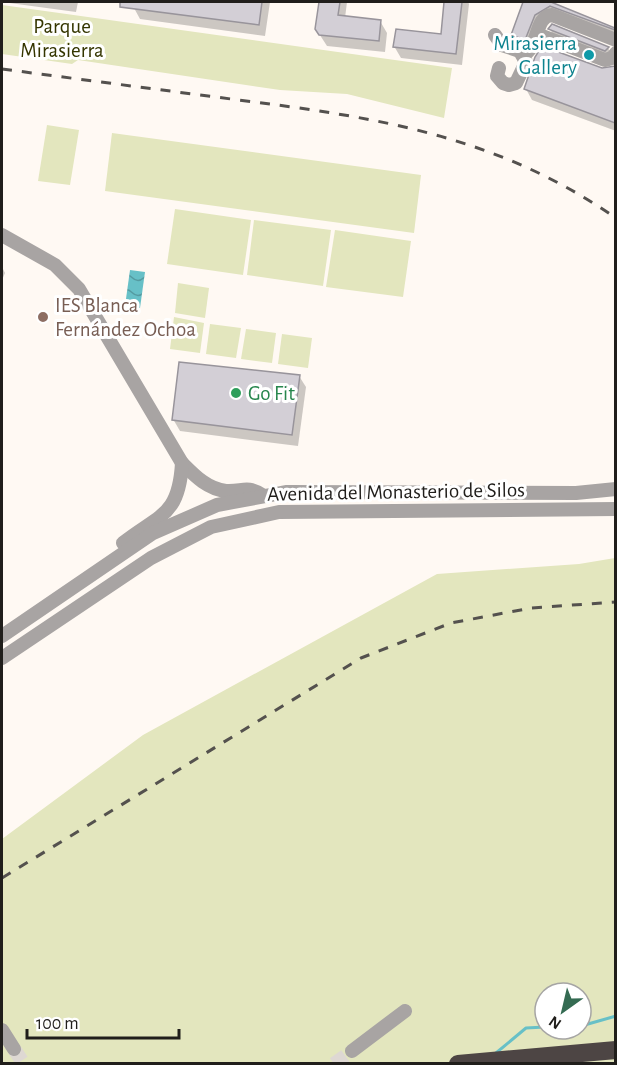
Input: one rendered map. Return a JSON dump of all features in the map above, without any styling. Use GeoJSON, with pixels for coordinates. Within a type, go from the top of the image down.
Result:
{"type":"FeatureCollection","features":[{"type":"Feature","properties":{"kind":"highway"},"geometry":{"type":"LineString","coordinates":[[459,1064],[615,1050]]}},
{"type":"Feature","properties":{"kind":"street"},"geometry":{"type":"LineString","coordinates":[[499,68],[497,76],[501,81],[513,85],[519,80],[541,21],[545,16],[552,15],[615,40]]}},
{"type":"Feature","properties":{"kind":"street"},"geometry":{"type":"LineString","coordinates":[[495,35],[502,45],[605,60],[612,58],[615,53]]}},
{"type":"Feature","properties":{"kind":"street"},"geometry":{"type":"LineString","coordinates":[[2,236],[55,265],[79,289],[182,463],[199,480],[217,489],[228,491],[251,488],[262,495]]}},
{"type":"Feature","properties":{"kind":"street"},"geometry":{"type":"LineString","coordinates":[[112,560],[121,544],[167,512],[177,495],[182,463]]}},
{"type":"Feature","properties":{"kind":"street","name":"Avenida del Monasterio de Silos"},"geometry":{"type":"LineString","coordinates":[[2,636],[153,533],[199,512],[262,495],[287,492],[576,493],[615,489]]}},
{"type":"Feature","properties":{"kind":"street","name":"Avenida del Monasterio de Silos"},"geometry":{"type":"LineString","coordinates":[[2,658],[151,558],[211,527],[279,512],[615,509]]}},
{"type":"Feature","properties":{"kind":"street"},"geometry":{"type":"LineString","coordinates":[[352,1051],[405,1011]]}},
{"type":"Feature","properties":{"kind":"street"},"geometry":{"type":"LineString","coordinates":[[2,1030],[14,1049]]}},
{"type":"Feature","properties":{"kind":"green space","name":"Parque Mirasierra"},"geometry":{"type":"Polygon","coordinates":[[[2,5],[452,68],[444,118],[347,94],[280,90],[78,60],[72,64],[2,54],[2,5]]]}},
{"type":"Feature","properties":{"kind":"green space"},"geometry":{"type":"Polygon","coordinates":[[[47,125],[79,130],[70,185],[38,181],[47,125]]]}},
{"type":"Feature","properties":{"kind":"green space"},"geometry":{"type":"Polygon","coordinates":[[[112,133],[421,175],[414,233],[105,191],[112,133]]]}},
{"type":"Feature","properties":{"kind":"green space"},"geometry":{"type":"Polygon","coordinates":[[[175,209],[251,220],[243,275],[167,264],[175,209]]]}},
{"type":"Feature","properties":{"kind":"green space"},"geometry":{"type":"Polygon","coordinates":[[[254,220],[331,230],[323,286],[247,275],[254,220]]]}},
{"type":"Feature","properties":{"kind":"green space"},"geometry":{"type":"Polygon","coordinates":[[[335,230],[411,241],[403,297],[326,287],[335,230]]]}},
{"type":"Feature","properties":{"kind":"green space"},"geometry":{"type":"Polygon","coordinates":[[[178,283],[209,288],[205,318],[175,313],[178,283]]]}},
{"type":"Feature","properties":{"kind":"green space"},"geometry":{"type":"Polygon","coordinates":[[[174,317],[204,323],[200,353],[170,349],[174,317]]]}},
{"type":"Feature","properties":{"kind":"green space"},"geometry":{"type":"Polygon","coordinates":[[[210,324],[241,328],[236,358],[206,354],[210,324]]]}},
{"type":"Feature","properties":{"kind":"green space"},"geometry":{"type":"Polygon","coordinates":[[[246,329],[276,333],[272,363],[241,359],[246,329]]]}},
{"type":"Feature","properties":{"kind":"green space"},"geometry":{"type":"Polygon","coordinates":[[[282,334],[312,338],[308,368],[278,364],[282,334]]]}},
{"type":"Feature","properties":{"kind":"green space"},"geometry":{"type":"Polygon","coordinates":[[[615,558],[615,1063],[2,1063],[2,839],[143,735],[437,574],[579,564],[615,558]]]}},
{"type":"Feature","properties":{"kind":"water"},"geometry":{"type":"Polygon","coordinates":[[[130,270],[145,272],[140,308],[125,306],[130,270]]]}},
{"type":"Feature","properties":{"kind":"building"},"geometry":{"type":"Polygon","coordinates":[[[120,2],[262,2],[259,25],[120,7],[120,2]]]}},
{"type":"Feature","properties":{"kind":"building"},"geometry":{"type":"Polygon","coordinates":[[[319,2],[340,2],[338,15],[381,20],[379,41],[319,35],[315,29],[319,2]]]}},
{"type":"Feature","properties":{"kind":"building"},"geometry":{"type":"Polygon","coordinates":[[[444,2],[462,2],[456,54],[393,47],[396,29],[441,34],[444,2]]]}},
{"type":"Feature","properties":{"kind":"building"},"geometry":{"type":"Polygon","coordinates":[[[523,2],[551,2],[615,28],[615,30],[550,6],[535,15],[525,40],[511,35],[523,2]]]}},
{"type":"Feature","properties":{"kind":"building"},"geometry":{"type":"Polygon","coordinates":[[[552,24],[609,47],[605,51],[548,29],[552,24]]]}},
{"type":"Feature","properties":{"kind":"building"},"geometry":{"type":"Polygon","coordinates":[[[542,46],[602,68],[615,66],[615,123],[524,89],[535,57],[542,46]]]}},
{"type":"Feature","properties":{"kind":"building","name":"Go Fit"},"geometry":{"type":"Polygon","coordinates":[[[179,362],[300,375],[292,435],[172,420],[179,362]]]}},
{"type":"Feature","properties":{"kind":"waterway"},"geometry":{"type":"LineString","coordinates":[[593,1023],[616,1016]]}},
{"type":"Feature","properties":{"kind":"waterway"},"geometry":{"type":"LineString","coordinates":[[496,1053],[526,1028],[533,1028]]}},
{"type":"Feature","properties":{"kind":"tunnel"},"geometry":{"type":"LineString","coordinates":[[14,1049],[24,1064]]}},
{"type":"Feature","properties":{"kind":"tunnel"},"geometry":{"type":"LineString","coordinates":[[334,1064],[352,1051]]}},
{"type":"Feature","properties":{"kind":"railway"},"geometry":{"type":"LineString","coordinates":[[2,69],[284,106],[383,122],[478,148],[524,166],[616,218]]}},
{"type":"Feature","properties":{"kind":"railway"},"geometry":{"type":"LineString","coordinates":[[2,878],[361,658],[451,623],[531,608],[616,602]]}},
{"type":"Feature","properties":{"kind":"place","name":"Mirasierra Gallery"},"geometry":{"type":"Point","coordinates":[589,55]}},
{"type":"Feature","properties":{"kind":"place","name":"IES Blanca Fernández Ochoa"},"geometry":{"type":"Point","coordinates":[43,317]}},
{"type":"Feature","properties":{"kind":"place","name":"Go Fit"},"geometry":{"type":"Point","coordinates":[236,393]}}]}
